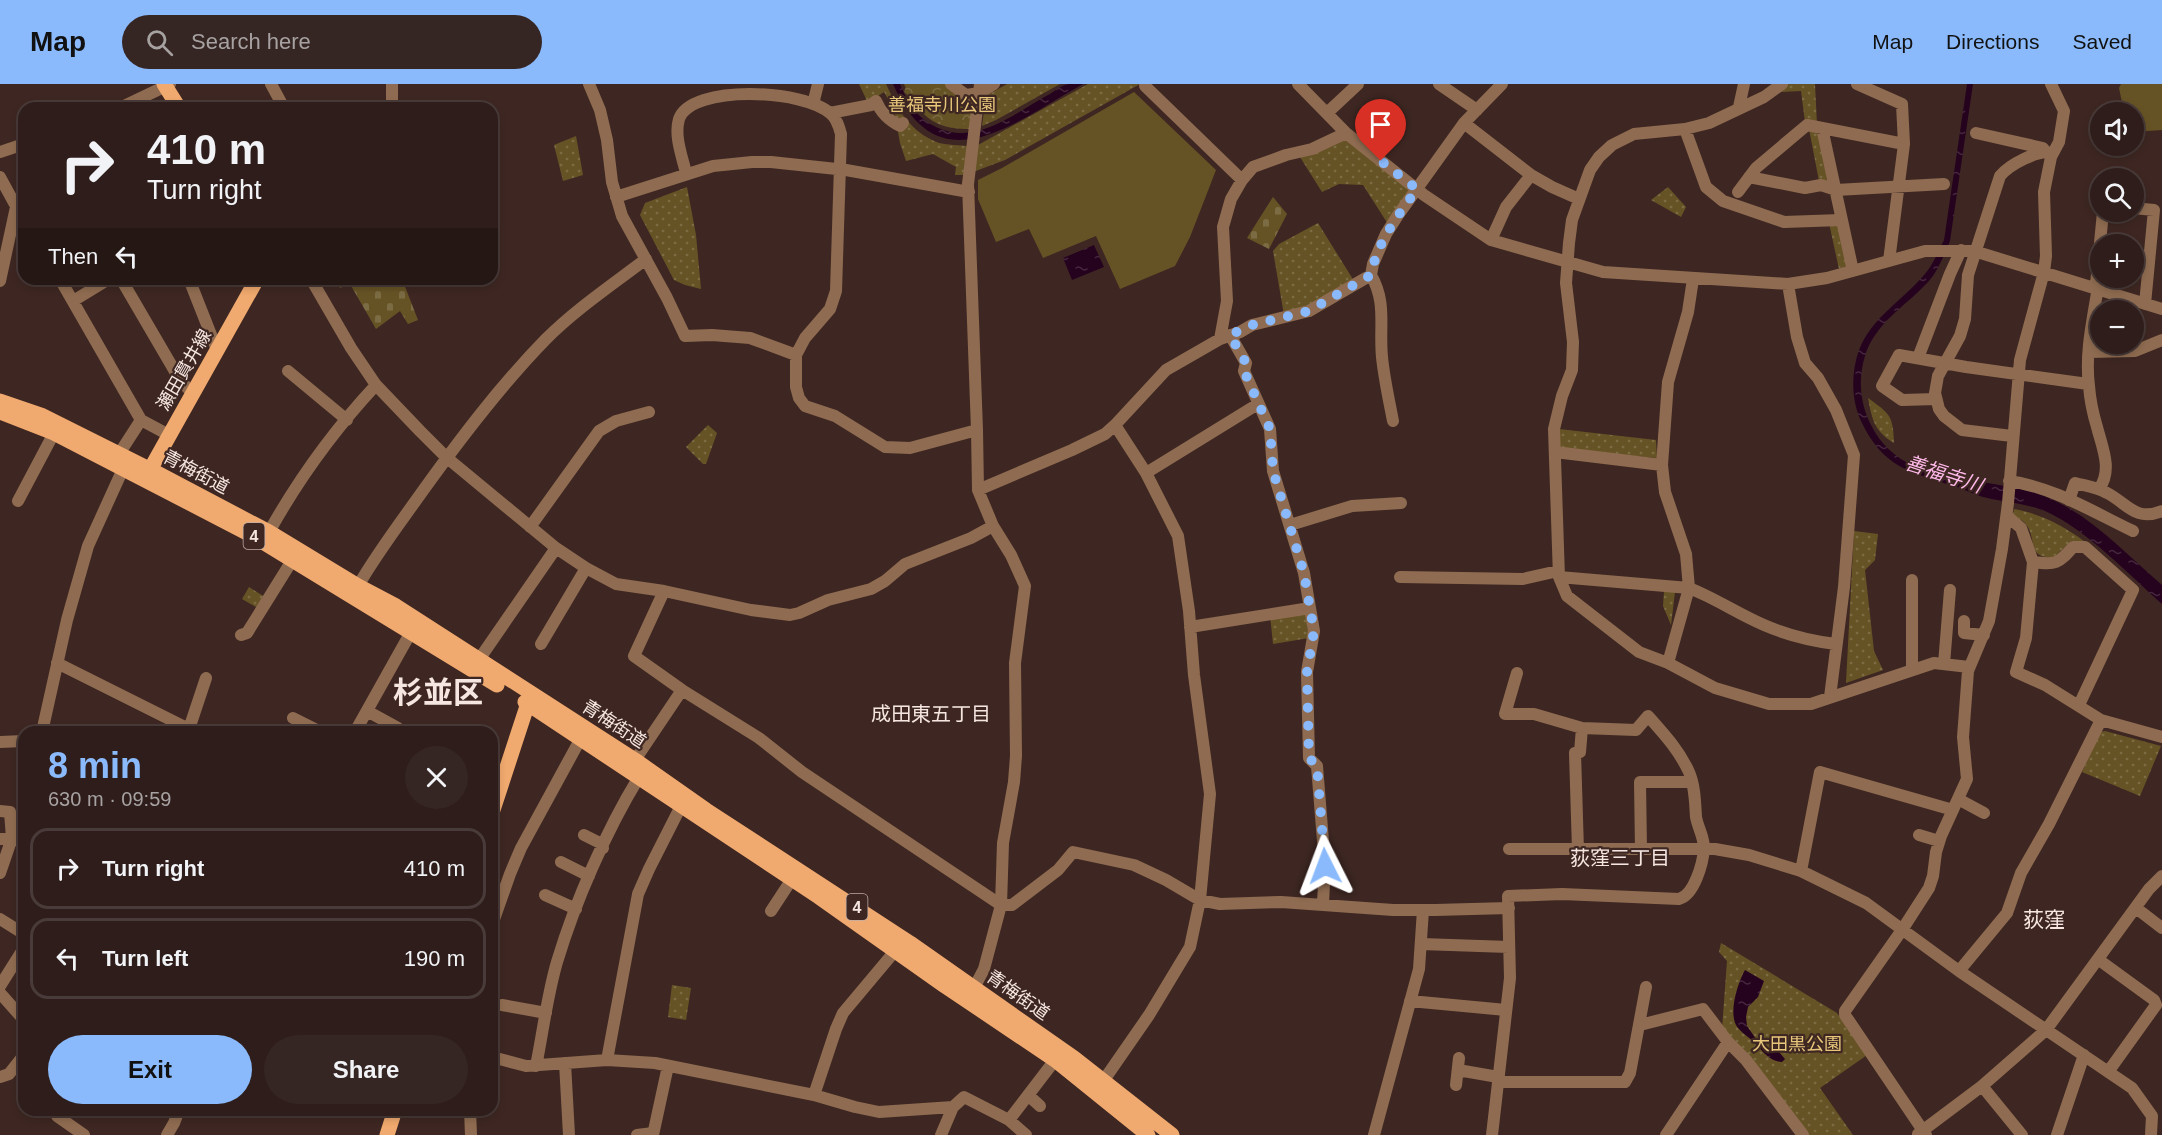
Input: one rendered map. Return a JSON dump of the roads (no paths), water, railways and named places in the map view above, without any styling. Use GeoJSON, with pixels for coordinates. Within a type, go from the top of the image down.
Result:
{"type":"FeatureCollection","features":[{"type":"Feature","properties":{"kind":"main road"},"geometry":{"type":"LineString","coordinates":[[166,85],[175,102]]}},
{"type":"Feature","properties":{"kind":"main road","name":"瀬田貫井線"},"geometry":{"type":"LineString","coordinates":[[147,475],[254,285]]}},
{"type":"Feature","properties":{"kind":"main road","name":"青梅街道"},"geometry":{"type":"LineString","coordinates":[[0,401],[41,415],[121,462]]}},
{"type":"Feature","properties":{"kind":"main road","name":"青梅街道"},"geometry":{"type":"LineString","coordinates":[[0,412],[121,462],[269,532],[411,632],[635,760],[706,810],[856,906],[1104,1080],[1172,1135]]}},
{"type":"Feature","properties":{"kind":"main road","name":"青梅街道"},"geometry":{"type":"LineString","coordinates":[[147,475],[293,559],[358,593],[409,615],[478,661],[581,738],[792,879],[1055,1060],[1148,1135]]}},
{"type":"Feature","properties":{"kind":"main road"},"geometry":{"type":"LineString","coordinates":[[498,795],[530,699]]}},
{"type":"Feature","properties":{"kind":"main road"},"geometry":{"type":"LineString","coordinates":[[387,1135],[393,1116]]}},
{"type":"Feature","properties":{"kind":"street"},"geometry":{"type":"LineString","coordinates":[[271,84],[281,102]]}},
{"type":"Feature","properties":{"kind":"street"},"geometry":{"type":"LineString","coordinates":[[392,84],[392,102]]}},
{"type":"Feature","properties":{"kind":"street"},"geometry":{"type":"LineString","coordinates":[[589,84],[600,110],[616,197],[622,216],[685,336],[712,335],[750,338],[796,355]]}},
{"type":"Feature","properties":{"kind":"street"},"geometry":{"type":"LineString","coordinates":[[813,104],[818,84]]}},
{"type":"Feature","properties":{"kind":"street"},"geometry":{"type":"LineString","coordinates":[[951,84],[966,95],[994,84]]}},
{"type":"Feature","properties":{"kind":"street"},"geometry":{"type":"LineString","coordinates":[[1298,84],[1346,133],[1417,189],[1491,240],[1567,263],[1602,272],[1788,284],[1827,278],[1932,250],[1958,250],[1977,252],[2162,309]]}},
{"type":"Feature","properties":{"kind":"street"},"geometry":{"type":"LineString","coordinates":[[1327,113],[1358,84]]}},
{"type":"Feature","properties":{"kind":"street"},"geometry":{"type":"LineString","coordinates":[[1438,84],[1477,110]]}},
{"type":"Feature","properties":{"kind":"street"},"geometry":{"type":"LineString","coordinates":[[1393,421],[1382,358],[1382,300],[1371,275],[1373,264],[1386,234],[1464,123],[1502,84]]}},
{"type":"Feature","properties":{"kind":"street"},"geometry":{"type":"LineString","coordinates":[[1739,107],[1744,84]]}},
{"type":"Feature","properties":{"kind":"street"},"geometry":{"type":"LineString","coordinates":[[1782,84],[1764,97],[1709,123],[1684,129],[1634,134],[1612,145],[1599,157],[1590,170],[1572,220],[1566,283],[1573,342],[1572,370],[1562,396],[1554,429],[1558,574],[1564,593],[1639,652],[1668,663],[1715,688],[1769,704],[1811,704],[1934,663],[1969,667]]}},
{"type":"Feature","properties":{"kind":"street"},"geometry":{"type":"LineString","coordinates":[[1857,84],[1902,104],[1904,144],[1889,261]]}},
{"type":"Feature","properties":{"kind":"street"},"geometry":{"type":"LineString","coordinates":[[2012,436],[1962,430],[1944,416],[1936,399],[1938,376],[1960,336],[1965,319],[1968,275],[2000,176],[2006,170],[2049,152],[2060,142],[2064,111],[2051,84]]}},
{"type":"Feature","properties":{"kind":"street"},"geometry":{"type":"LineString","coordinates":[[134,102],[166,85]]}},
{"type":"Feature","properties":{"kind":"street"},"geometry":{"type":"LineString","coordinates":[[1145,86],[1242,180]]}},
{"type":"Feature","properties":{"kind":"street"},"geometry":{"type":"LineString","coordinates":[[974,988],[984,969],[1001,905],[1003,843],[1014,782],[1016,756],[1015,663],[1025,586],[1011,555],[993,526],[978,490],[969,192],[980,88]]}},
{"type":"Feature","properties":{"kind":"street"},"geometry":{"type":"LineString","coordinates":[[686,173],[677,134],[681,113],[696,100],[726,92],[759,90],[813,104],[830,113],[841,134],[835,300],[821,321],[805,338],[796,355],[796,387],[799,398],[805,406],[835,416],[885,447],[910,448],[976,430]]}},
{"type":"Feature","properties":{"kind":"street"},"geometry":{"type":"LineString","coordinates":[[830,113],[871,105],[876,101],[887,118],[900,126],[903,123]]}},
{"type":"Feature","properties":{"kind":"street"},"geometry":{"type":"LineString","coordinates":[[1464,123],[1531,175],[1579,199]]}},
{"type":"Feature","properties":{"kind":"street"},"geometry":{"type":"LineString","coordinates":[[1738,192],[1756,168],[1807,124],[1904,144]]}},
{"type":"Feature","properties":{"kind":"street"},"geometry":{"type":"LineString","coordinates":[[1822,128],[1853,271]]}},
{"type":"Feature","properties":{"kind":"street"},"geometry":{"type":"LineString","coordinates":[[1684,129],[1707,187],[1722,201],[1784,222],[1841,220]]}},
{"type":"Feature","properties":{"kind":"street"},"geometry":{"type":"LineString","coordinates":[[1323,903],[1325,866],[1317,766],[1309,758],[1307,672],[1314,631],[1304,573],[1273,471],[1270,429],[1244,371],[1246,363],[1225,337],[1227,301],[1223,227],[1231,199],[1253,167],[1286,155],[1312,149],[1346,133]]}},
{"type":"Feature","properties":{"kind":"street"},"geometry":{"type":"LineString","coordinates":[[1976,133],[2043,148],[2049,152]]}},
{"type":"Feature","properties":{"kind":"street"},"geometry":{"type":"LineString","coordinates":[[0,152],[18,146]]}},
{"type":"Feature","properties":{"kind":"street"},"geometry":{"type":"LineString","coordinates":[[2049,152],[2044,192],[2046,256],[2044,272],[2019,360],[2003,543],[1989,621],[1969,667],[1963,737],[1968,774],[1939,841],[1929,888],[1845,1011],[1845,1015],[1922,1134],[2046,1030],[2149,889],[2162,876]]}},
{"type":"Feature","properties":{"kind":"street"},"geometry":{"type":"LineString","coordinates":[[616,197],[713,166],[752,162],[838,169],[969,192]]}},
{"type":"Feature","properties":{"kind":"street"},"geometry":{"type":"LineString","coordinates":[[1491,240],[1506,207],[1531,175]]}},
{"type":"Feature","properties":{"kind":"street"},"geometry":{"type":"LineString","coordinates":[[0,177],[18,203]]}},
{"type":"Feature","properties":{"kind":"street"},"geometry":{"type":"LineString","coordinates":[[1749,177],[1805,188],[1821,185],[1836,190],[1944,184]]}},
{"type":"Feature","properties":{"kind":"street"},"geometry":{"type":"LineString","coordinates":[[2144,209],[2154,210],[2145,304]]}},
{"type":"Feature","properties":{"kind":"street"},"geometry":{"type":"LineString","coordinates":[[0,281],[18,214]]}},
{"type":"Feature","properties":{"kind":"street"},"geometry":{"type":"LineString","coordinates":[[2099,489],[2104,482],[2105,452],[2097,429],[2088,384],[2088,351],[2102,222]]}},
{"type":"Feature","properties":{"kind":"street"},"geometry":{"type":"LineString","coordinates":[[1918,358],[1958,250]]}},
{"type":"Feature","properties":{"kind":"street"},"geometry":{"type":"LineString","coordinates":[[358,593],[386,541],[446,457],[547,339],[573,315],[646,259]]}},
{"type":"Feature","properties":{"kind":"street"},"geometry":{"type":"LineString","coordinates":[[978,490],[1105,434],[1166,370],[1225,337],[1252,325],[1309,311],[1371,275]]}},
{"type":"Feature","properties":{"kind":"street"},"geometry":{"type":"LineString","coordinates":[[1668,663],[1689,588],[1686,554],[1665,492],[1662,465],[1668,382],[1688,312],[1693,279]]}},
{"type":"Feature","properties":{"kind":"street"},"geometry":{"type":"LineString","coordinates":[[1788,284],[1797,337],[1805,363],[1829,396],[1854,455],[1848,541],[1830,697]]}},
{"type":"Feature","properties":{"kind":"street"},"geometry":{"type":"LineString","coordinates":[[64,285],[141,420],[169,435]]}},
{"type":"Feature","properties":{"kind":"street"},"geometry":{"type":"LineString","coordinates":[[73,301],[99,285]]}},
{"type":"Feature","properties":{"kind":"street"},"geometry":{"type":"LineString","coordinates":[[125,285],[180,380],[193,394]]}},
{"type":"Feature","properties":{"kind":"street"},"geometry":{"type":"LineString","coordinates":[[191,285],[217,350]]}},
{"type":"Feature","properties":{"kind":"street"},"geometry":{"type":"LineString","coordinates":[[314,285],[351,348],[376,385],[446,457],[556,548],[616,584],[664,591],[711,603],[780,615],[799,613],[828,600],[878,586],[905,564],[971,538],[993,526]]}},
{"type":"Feature","properties":{"kind":"street"},"geometry":{"type":"LineString","coordinates":[[2088,351],[2135,351],[2162,340]]}},
{"type":"Feature","properties":{"kind":"street"},"geometry":{"type":"LineString","coordinates":[[1936,399],[1902,400],[1882,386],[1899,355],[2088,384]]}},
{"type":"Feature","properties":{"kind":"street"},"geometry":{"type":"LineString","coordinates":[[288,371],[346,420]]}},
{"type":"Feature","properties":{"kind":"street"},"geometry":{"type":"LineString","coordinates":[[269,532],[286,502],[346,420],[376,385]]}},
{"type":"Feature","properties":{"kind":"street"},"geometry":{"type":"LineString","coordinates":[[1146,473],[1258,404]]}},
{"type":"Feature","properties":{"kind":"street"},"geometry":{"type":"LineString","coordinates":[[530,527],[599,431],[616,421],[649,412]]}},
{"type":"Feature","properties":{"kind":"street"},"geometry":{"type":"LineString","coordinates":[[43,726],[57,663],[88,546],[121,462],[141,420]]}},
{"type":"Feature","properties":{"kind":"street"},"geometry":{"type":"LineString","coordinates":[[1104,1080],[1146,1019],[1190,947],[1200,900],[1209,794],[1178,536],[1146,473],[1115,425]]}},
{"type":"Feature","properties":{"kind":"street"},"geometry":{"type":"LineString","coordinates":[[18,501],[54,433]]}},
{"type":"Feature","properties":{"kind":"street"},"geometry":{"type":"LineString","coordinates":[[1555,452],[1662,465]]}},
{"type":"Feature","properties":{"kind":"street"},"geometry":{"type":"LineString","coordinates":[[2009,482],[2038,487],[2133,531]]}},
{"type":"Feature","properties":{"kind":"street"},"geometry":{"type":"LineString","coordinates":[[2069,500],[2075,483],[2099,489],[2131,511],[2154,514],[2162,512]]}},
{"type":"Feature","properties":{"kind":"street"},"geometry":{"type":"LineString","coordinates":[[1290,525],[1352,506],[1401,503]]}},
{"type":"Feature","properties":{"kind":"street"},"geometry":{"type":"LineString","coordinates":[[2007,510],[2021,528],[2033,562],[2026,638],[2016,672],[2045,684],[2101,720],[2162,737]]}},
{"type":"Feature","properties":{"kind":"street"},"geometry":{"type":"LineString","coordinates":[[2033,562],[2053,564],[2061,561],[2073,547],[2085,547],[2133,590],[2079,705]]}},
{"type":"Feature","properties":{"kind":"street"},"geometry":{"type":"LineString","coordinates":[[478,661],[556,548]]}},
{"type":"Feature","properties":{"kind":"street"},"geometry":{"type":"LineString","coordinates":[[242,635],[247,633],[293,559]]}},
{"type":"Feature","properties":{"kind":"street"},"geometry":{"type":"LineString","coordinates":[[540,644],[586,568]]}},
{"type":"Feature","properties":{"kind":"street"},"geometry":{"type":"LineString","coordinates":[[1400,577],[1523,579],[1558,574],[1689,588],[1764,625],[1795,636],[1836,644]]}},
{"type":"Feature","properties":{"kind":"street"},"geometry":{"type":"LineString","coordinates":[[1912,580],[1912,670]]}},
{"type":"Feature","properties":{"kind":"street"},"geometry":{"type":"LineString","coordinates":[[1944,664],[1950,590]]}},
{"type":"Feature","properties":{"kind":"street"},"geometry":{"type":"LineString","coordinates":[[664,591],[634,656],[682,690],[759,738],[802,772],[1001,905],[1012,905],[1058,870],[1073,852],[1134,866],[1181,888],[1200,900],[1220,904],[1323,903],[1423,910],[1509,908]]}},
{"type":"Feature","properties":{"kind":"street"},"geometry":{"type":"LineString","coordinates":[[1190,627],[1310,608]]}},
{"type":"Feature","properties":{"kind":"street"},"geometry":{"type":"LineString","coordinates":[[1964,621],[1964,633],[1984,635]]}},
{"type":"Feature","properties":{"kind":"street"},"geometry":{"type":"LineString","coordinates":[[358,726],[411,632]]}},
{"type":"Feature","properties":{"kind":"street"},"geometry":{"type":"LineString","coordinates":[[57,663],[181,726]]}},
{"type":"Feature","properties":{"kind":"street"},"geometry":{"type":"LineString","coordinates":[[1492,1135],[1510,978],[1508,896],[1562,894],[1679,899],[1686,897],[1694,884],[1704,849],[1690,774],[1677,749],[1648,716],[1636,730],[1582,728],[1534,714],[1505,714],[1518,673]]}},
{"type":"Feature","properties":{"kind":"street"},"geometry":{"type":"LineString","coordinates":[[190,726],[206,678]]}},
{"type":"Feature","properties":{"kind":"street"},"geometry":{"type":"LineString","coordinates":[[635,760],[682,690]]}},
{"type":"Feature","properties":{"kind":"street"},"geometry":{"type":"LineString","coordinates":[[367,711],[394,726]]}},
{"type":"Feature","properties":{"kind":"street"},"geometry":{"type":"LineString","coordinates":[[293,718],[309,726]]}},
{"type":"Feature","properties":{"kind":"street"},"geometry":{"type":"LineString","coordinates":[[1959,971],[2007,913],[2021,873],[2049,824],[2101,720]]}},
{"type":"Feature","properties":{"kind":"street"},"geometry":{"type":"LineString","coordinates":[[1578,850],[1575,753],[1580,752],[1582,728]]}},
{"type":"Feature","properties":{"kind":"street"},"geometry":{"type":"LineString","coordinates":[[498,908],[521,848],[581,738]]}},
{"type":"Feature","properties":{"kind":"street"},"geometry":{"type":"LineString","coordinates":[[0,742],[18,741]]}},
{"type":"Feature","properties":{"kind":"street"},"geometry":{"type":"LineString","coordinates":[[1801,871],[1820,772],[1984,813]]}},
{"type":"Feature","properties":{"kind":"street"},"geometry":{"type":"LineString","coordinates":[[536,1066],[557,965],[576,909],[622,806],[639,777]]}},
{"type":"Feature","properties":{"kind":"street"},"geometry":{"type":"LineString","coordinates":[[1641,850],[1640,782],[1692,782]]}},
{"type":"Feature","properties":{"kind":"street"},"geometry":{"type":"LineString","coordinates":[[607,1060],[638,894],[681,806]]}},
{"type":"Feature","properties":{"kind":"street"},"geometry":{"type":"LineString","coordinates":[[0,811],[10,812],[12,839],[0,873]]}},
{"type":"Feature","properties":{"kind":"street"},"geometry":{"type":"LineString","coordinates":[[584,835],[600,843],[603,848]]}},
{"type":"Feature","properties":{"kind":"street"},"geometry":{"type":"LineString","coordinates":[[1919,835],[1939,841]]}},
{"type":"Feature","properties":{"kind":"street"},"geometry":{"type":"LineString","coordinates":[[1509,849],[1704,849],[1741,853],[1801,871],[1866,903],[1959,971],[2132,1088],[2157,1113],[2151,1135]]}},
{"type":"Feature","properties":{"kind":"street"},"geometry":{"type":"LineString","coordinates":[[561,862],[589,876]]}},
{"type":"Feature","properties":{"kind":"street"},"geometry":{"type":"LineString","coordinates":[[771,911],[792,879]]}},
{"type":"Feature","properties":{"kind":"street"},"geometry":{"type":"LineString","coordinates":[[544,895],[576,909]]}},
{"type":"Feature","properties":{"kind":"street"},"geometry":{"type":"LineString","coordinates":[[2136,908],[2162,928]]}},
{"type":"Feature","properties":{"kind":"street"},"geometry":{"type":"LineString","coordinates":[[1374,1135],[1419,969],[1423,910]]}},
{"type":"Feature","properties":{"kind":"street"},"geometry":{"type":"LineString","coordinates":[[1,921],[18,931]]}},
{"type":"Feature","properties":{"kind":"street"},"geometry":{"type":"LineString","coordinates":[[1421,944],[1509,947]]}},
{"type":"Feature","properties":{"kind":"street"},"geometry":{"type":"LineString","coordinates":[[814,1095],[843,1013],[895,951]]}},
{"type":"Feature","properties":{"kind":"street"},"geometry":{"type":"LineString","coordinates":[[0,986],[18,958]]}},
{"type":"Feature","properties":{"kind":"street"},"geometry":{"type":"LineString","coordinates":[[2099,960],[2154,1000],[2156,1005],[2108,1072]]}},
{"type":"Feature","properties":{"kind":"street"},"geometry":{"type":"LineString","coordinates":[[1456,1085],[1459,1064],[1498,1079],[1625,1082],[1630,1073],[1646,987]]}},
{"type":"Feature","properties":{"kind":"street"},"geometry":{"type":"LineString","coordinates":[[0,993],[18,1011]]}},
{"type":"Feature","properties":{"kind":"street"},"geometry":{"type":"LineString","coordinates":[[1410,1001],[1506,1010]]}},
{"type":"Feature","properties":{"kind":"street"},"geometry":{"type":"LineString","coordinates":[[502,1005],[546,1013]]}},
{"type":"Feature","properties":{"kind":"street"},"geometry":{"type":"LineString","coordinates":[[1640,1024],[1703,1009],[1728,1042],[1746,1060],[1803,1135]]}},
{"type":"Feature","properties":{"kind":"street"},"geometry":{"type":"LineString","coordinates":[[1666,1135],[1728,1042]]}},
{"type":"Feature","properties":{"kind":"street"},"geometry":{"type":"LineString","coordinates":[[2057,1135],[2084,1055]]}},
{"type":"Feature","properties":{"kind":"street"},"geometry":{"type":"LineString","coordinates":[[498,1059],[526,1066],[607,1060],[655,1063],[814,1095],[879,1112],[952,1107]]}},
{"type":"Feature","properties":{"kind":"street"},"geometry":{"type":"LineString","coordinates":[[1009,1120],[1055,1060]]}},
{"type":"Feature","properties":{"kind":"street"},"geometry":{"type":"LineString","coordinates":[[0,1077],[9,1074],[18,1063]]}},
{"type":"Feature","properties":{"kind":"street"},"geometry":{"type":"LineString","coordinates":[[565,1063],[569,1135]]}},
{"type":"Feature","properties":{"kind":"street"},"geometry":{"type":"LineString","coordinates":[[637,1135],[653,1134],[668,1066]]}},
{"type":"Feature","properties":{"kind":"street"},"geometry":{"type":"LineString","coordinates":[[1982,1086],[2022,1135]]}},
{"type":"Feature","properties":{"kind":"street"},"geometry":{"type":"LineString","coordinates":[[1028,1095],[1040,1106]]}},
{"type":"Feature","properties":{"kind":"street"},"geometry":{"type":"LineString","coordinates":[[941,1135],[952,1107],[964,1097],[1009,1120],[1026,1135]]}},
{"type":"Feature","properties":{"kind":"street"},"geometry":{"type":"LineString","coordinates":[[57,1116],[76,1133]]}},
{"type":"Feature","properties":{"kind":"street"},"geometry":{"type":"LineString","coordinates":[[167,1135],[175,1116]]}},
{"type":"Feature","properties":{"kind":"street"},"geometry":{"type":"LineString","coordinates":[[470,1116],[471,1135]]}},
{"type":"Feature","properties":{"kind":"water"},"geometry":{"type":"Polygon","coordinates":[[[893,84],[900,84],[912,107],[930,124],[947,131],[960,133],[974,132],[1000,123],[1064,86],[1083,84],[1006,128],[980,137],[956,140],[933,134],[912,116],[893,84]]]}},
{"type":"Feature","properties":{"kind":"water"},"geometry":{"type":"Polygon","coordinates":[[[1967,84],[1973,84],[1950,241],[1929,281],[1884,324],[1870,344],[1865,356],[1861,382],[1862,399],[1870,423],[1885,446],[1904,461],[1926,471],[2027,491],[2051,499],[2082,516],[2162,585],[2162,604],[2091,540],[2045,511],[1979,496],[1898,465],[1878,448],[1869,436],[1858,413],[1853,377],[1859,350],[1879,319],[1927,271],[1944,240],[1967,84]]]}},
{"type":"Feature","properties":{"kind":"water"},"geometry":{"type":"Polygon","coordinates":[[[1094,245],[1104,267],[1072,280],[1063,258],[1094,245]]]}},
{"type":"Feature","properties":{"kind":"water"},"geometry":{"type":"Polygon","coordinates":[[[1745,970],[1764,981],[1758,997],[1748,1007],[1747,1026],[1761,1046],[1779,1052],[1785,1059],[1782,1062],[1768,1056],[1738,1028],[1735,1022],[1733,1015],[1735,999],[1745,970]]]}},
{"type":"Feature","properties":{"kind":"district","name":"杉並区"},"geometry":{"type":"Point","coordinates":[438,692]}},
{"type":"Feature","properties":{"kind":"district","name":"成田東五丁目"},"geometry":{"type":"Point","coordinates":[931,714]}},
{"type":"Feature","properties":{"kind":"district","name":"荻窪三丁目"},"geometry":{"type":"Point","coordinates":[1620,858]}},
{"type":"Feature","properties":{"kind":"district","name":"荻窪"},"geometry":{"type":"Point","coordinates":[2044,919]}},
{"type":"Feature","properties":{"kind":"park label","name":"善福寺川公園"},"geometry":{"type":"Point","coordinates":[942,105]}},
{"type":"Feature","properties":{"kind":"park label","name":"大田黒公園"},"geometry":{"type":"Point","coordinates":[1797,1044]}},
{"type":"Feature","properties":{"kind":"water label","name":"善福寺川"},"geometry":{"type":"Point","coordinates":[1944,474]}}]}
